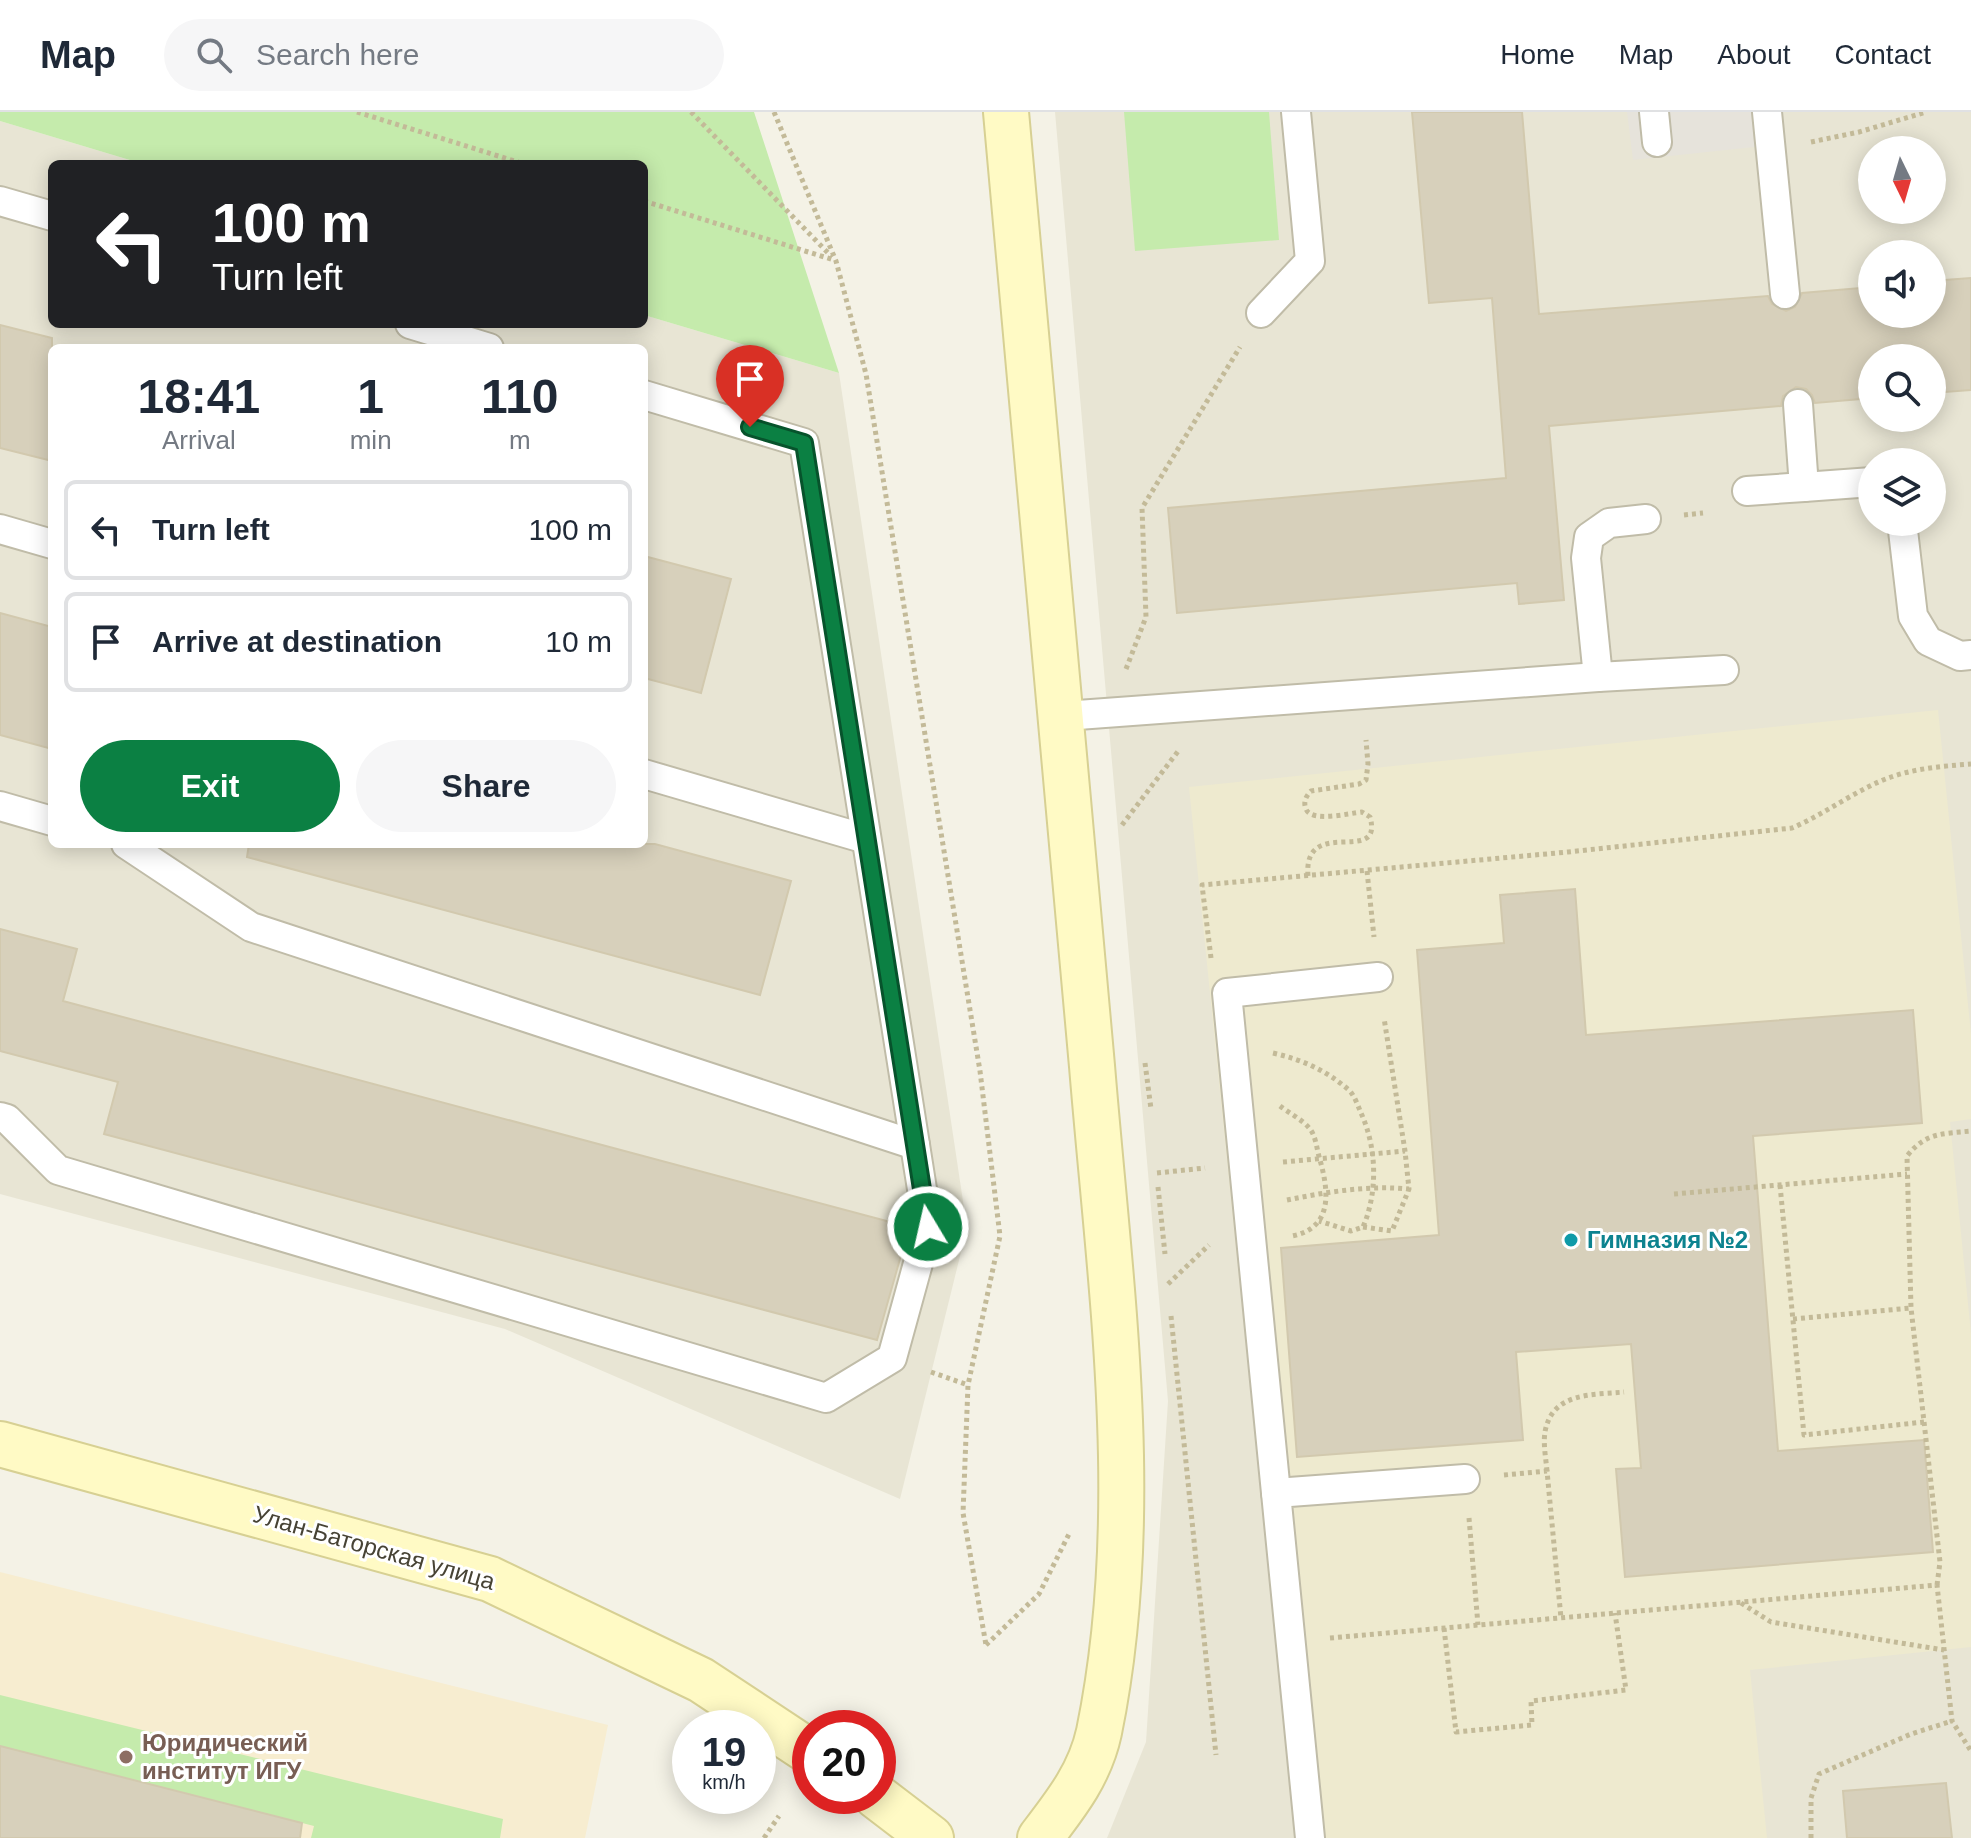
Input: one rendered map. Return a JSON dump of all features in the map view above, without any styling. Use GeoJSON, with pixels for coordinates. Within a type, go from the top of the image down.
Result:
{"type":"FeatureCollection","features":[{"type":"Feature","properties":{"kind":"street"},"geometry":{"type":"LineString","coordinates":[[1006,112],[1064,716],[1120,1400],[1119,1587],[1098,1735],[1080,1785],[1040,1838]]}},
{"type":"Feature","properties":{"kind":"street","name":"Улан-Баторская улица"},"geometry":{"type":"LineString","coordinates":[[0,1444],[490,1579],[701,1680],[792,1740]]}},
{"type":"Feature","properties":{"kind":"street"},"geometry":{"type":"LineString","coordinates":[[896,1811],[931,1838]]}},
{"type":"Feature","properties":{"kind":"lane"},"geometry":{"type":"LineString","coordinates":[[1261,313],[1310,261],[1296,112]]}},
{"type":"Feature","properties":{"kind":"lane"},"geometry":{"type":"LineString","coordinates":[[1654,112],[1657,142]]}},
{"type":"Feature","properties":{"kind":"lane"},"geometry":{"type":"LineString","coordinates":[[1767,112],[1785,294]]}},
{"type":"Feature","properties":{"kind":"lane"},"geometry":{"type":"LineString","coordinates":[[0,201],[48,215]]}},
{"type":"Feature","properties":{"kind":"lane"},"geometry":{"type":"LineString","coordinates":[[423,328],[476,344]]}},
{"type":"Feature","properties":{"kind":"lane"},"geometry":{"type":"LineString","coordinates":[[0,1117],[7,1119],[58,1170],[826,1398],[892,1358],[928,1227],[804,443],[648,396]]}},
{"type":"Feature","properties":{"kind":"lane"},"geometry":{"type":"LineString","coordinates":[[1798,404],[1804,487]]}},
{"type":"Feature","properties":{"kind":"lane"},"geometry":{"type":"LineString","coordinates":[[1747,491],[1858,483]]}},
{"type":"Feature","properties":{"kind":"lane"},"geometry":{"type":"LineString","coordinates":[[1598,677],[1586,558],[1589,537],[1609,523],[1646,519]]}},
{"type":"Feature","properties":{"kind":"lane"},"geometry":{"type":"LineString","coordinates":[[0,529],[48,543]]}},
{"type":"Feature","properties":{"kind":"lane"},"geometry":{"type":"LineString","coordinates":[[1904,536],[1913,616],[1928,641],[1960,656],[1971,655]]}},
{"type":"Feature","properties":{"kind":"lane"},"geometry":{"type":"LineString","coordinates":[[1064,716],[1724,670]]}},
{"type":"Feature","properties":{"kind":"lane"},"geometry":{"type":"LineString","coordinates":[[648,775],[866,839]]}},
{"type":"Feature","properties":{"kind":"lane"},"geometry":{"type":"LineString","coordinates":[[0,806],[48,820]]}},
{"type":"Feature","properties":{"kind":"lane"},"geometry":{"type":"LineString","coordinates":[[132,848],[251,927],[915,1145]]}},
{"type":"Feature","properties":{"kind":"lane"},"geometry":{"type":"LineString","coordinates":[[1310,1838],[1227,993],[1378,977]]}},
{"type":"Feature","properties":{"kind":"lane"},"geometry":{"type":"LineString","coordinates":[[1276,1493],[1465,1479]]}},
{"type":"Feature","properties":{"kind":"path"},"geometry":{"type":"LineString","coordinates":[[357,112],[511,160]]}},
{"type":"Feature","properties":{"kind":"path"},"geometry":{"type":"LineString","coordinates":[[691,112],[836,261]]}},
{"type":"Feature","properties":{"kind":"path"},"geometry":{"type":"LineString","coordinates":[[774,112],[836,261],[869,389],[978,1056],[1000,1236],[968,1385],[963,1513],[986,1645],[1039,1594],[1071,1530]]}},
{"type":"Feature","properties":{"kind":"path"},"geometry":{"type":"LineString","coordinates":[[1771,151],[1859,132],[1926,112]]}},
{"type":"Feature","properties":{"kind":"path"},"geometry":{"type":"LineString","coordinates":[[648,202],[836,261]]}},
{"type":"Feature","properties":{"kind":"path"},"geometry":{"type":"LineString","coordinates":[[1124,674],[1146,617],[1142,508],[1261,313]]}},
{"type":"Feature","properties":{"kind":"path"},"geometry":{"type":"LineString","coordinates":[[1308,876],[1307,860],[1310,852],[1318,846],[1363,840],[1370,834],[1373,826],[1370,817],[1362,812],[1316,817],[1308,813],[1305,807],[1306,797],[1311,791],[1359,784],[1366,780],[1366,740]]}},
{"type":"Feature","properties":{"kind":"path"},"geometry":{"type":"LineString","coordinates":[[1117,832],[1184,743]]}},
{"type":"Feature","properties":{"kind":"path"},"geometry":{"type":"LineString","coordinates":[[1227,993],[1214,980],[1202,885],[1792,828],[1889,777],[1922,768],[1971,764]]}},
{"type":"Feature","properties":{"kind":"path"},"geometry":{"type":"LineString","coordinates":[[1319,1221],[1351,1231],[1363,1227],[1392,1231],[1409,1189],[1378,977],[1367,871]]}},
{"type":"Feature","properties":{"kind":"path"},"geometry":{"type":"LineString","coordinates":[[1232,1055],[1271,1053],[1307,1061],[1352,1093],[1367,1126],[1372,1153],[1373,1189],[1363,1227]]}},
{"type":"Feature","properties":{"kind":"path"},"geometry":{"type":"LineString","coordinates":[[1237,1097],[1277,1103],[1312,1130],[1326,1180],[1325,1206],[1312,1230],[1296,1235]]}},
{"type":"Feature","properties":{"kind":"path"},"geometry":{"type":"LineString","coordinates":[[1971,1131],[1935,1135],[1918,1142],[1907,1156],[1911,1308],[1940,1562],[1937,1585],[1952,1721],[1971,1751]]}},
{"type":"Feature","properties":{"kind":"path"},"geometry":{"type":"LineString","coordinates":[[1294,1161],[1405,1151]]}},
{"type":"Feature","properties":{"kind":"path"},"geometry":{"type":"LineString","coordinates":[[1674,1194],[1907,1174]]}},
{"type":"Feature","properties":{"kind":"path"},"geometry":{"type":"LineString","coordinates":[[1780,1185],[1804,1435],[1924,1422]]}},
{"type":"Feature","properties":{"kind":"path"},"geometry":{"type":"LineString","coordinates":[[1158,1187],[1165,1254]]}},
{"type":"Feature","properties":{"kind":"path"},"geometry":{"type":"LineString","coordinates":[[1296,1198],[1373,1189],[1409,1189]]}},
{"type":"Feature","properties":{"kind":"path"},"geometry":{"type":"LineString","coordinates":[[1793,1319],[1911,1308]]}},
{"type":"Feature","properties":{"kind":"path"},"geometry":{"type":"LineString","coordinates":[[1171,1316],[1216,1755]]}},
{"type":"Feature","properties":{"kind":"path"},"geometry":{"type":"LineString","coordinates":[[1561,1618],[1544,1434],[1551,1414],[1573,1397],[1624,1392]]}},
{"type":"Feature","properties":{"kind":"path"},"geometry":{"type":"LineString","coordinates":[[1496,1476],[1547,1471]]}},
{"type":"Feature","properties":{"kind":"path"},"geometry":{"type":"LineString","coordinates":[[1465,1479],[1478,1625]]}},
{"type":"Feature","properties":{"kind":"path"},"geometry":{"type":"LineString","coordinates":[[1291,1641],[1937,1585]]}},
{"type":"Feature","properties":{"kind":"path"},"geometry":{"type":"LineString","coordinates":[[1740,1602],[1771,1622],[1944,1650]]}},
{"type":"Feature","properties":{"kind":"path"},"geometry":{"type":"LineString","coordinates":[[1444,1628],[1456,1732],[1532,1725],[1531,1701],[1626,1690],[1615,1613]]}},
{"type":"Feature","properties":{"kind":"path"},"geometry":{"type":"LineString","coordinates":[[1811,1838],[1811,1798],[1819,1774],[1911,1734],[1952,1721]]}},
{"type":"Feature","properties":{"kind":"path"},"geometry":{"type":"LineString","coordinates":[[764,1838],[779,1816]]}},
{"type":"Feature","properties":{"kind":"shaded area"},"geometry":{"type":"Polygon","coordinates":[[[1055,112],[1971,112],[1971,1838],[1107,1838],[1146,1742],[1168,1401],[1055,112]]]}},
{"type":"Feature","properties":{"kind":"shaded area"},"geometry":{"type":"Polygon","coordinates":[[[1627,112],[1767,112],[1772,145],[1633,160],[1627,112]]]}},
{"type":"Feature","properties":{"kind":"shaded area"},"geometry":{"type":"Polygon","coordinates":[[[0,121],[130,160],[48,160],[48,328],[648,328],[648,316],[839,373],[967,1228],[900,1499],[505,1329],[0,1194],[0,121]]]}},
{"type":"Feature","properties":{"kind":"shaded area"},"geometry":{"type":"Polygon","coordinates":[[[1938,710],[1971,1034],[1971,1119],[1950,1122],[1971,1334],[1971,1647],[1750,1670],[1767,1838],[1296,1838],[1189,787],[1938,710]]]}},
{"type":"Feature","properties":{"kind":"shaded area"},"geometry":{"type":"Polygon","coordinates":[[[0,1572],[608,1725],[585,1838],[0,1838],[0,1572]]]}},
{"type":"Feature","properties":{"kind":"green space"},"geometry":{"type":"Polygon","coordinates":[[[0,112],[754,112],[839,373],[648,316],[648,160],[130,160],[0,121],[0,112]]]}},
{"type":"Feature","properties":{"kind":"green space"},"geometry":{"type":"Polygon","coordinates":[[[1124,112],[1269,112],[1279,240],[1135,251],[1124,112]]]}},
{"type":"Feature","properties":{"kind":"green space"},"geometry":{"type":"Polygon","coordinates":[[[0,1695],[503,1819],[500,1838],[311,1838],[314,1826],[0,1746],[0,1695]]]}},
{"type":"Feature","properties":{"kind":"building"},"geometry":{"type":"Polygon","coordinates":[[[1412,112],[1522,112],[1539,314],[1768,296],[1772,304],[1786,311],[1795,307],[1802,293],[1858,288],[1858,328],[1946,328],[1946,280],[1971,278],[1971,390],[1946,392],[1946,344],[1858,344],[1858,399],[1815,403],[1806,389],[1796,387],[1783,396],[1781,406],[1549,426],[1564,600],[1519,604],[1517,583],[1177,613],[1168,508],[1506,478],[1492,298],[1429,303],[1412,112]]]}},
{"type":"Feature","properties":{"kind":"building"},"geometry":{"type":"Polygon","coordinates":[[[0,325],[52,338],[52,344],[48,344],[48,460],[0,448],[0,325]]]}},
{"type":"Feature","properties":{"kind":"building"},"geometry":{"type":"Polygon","coordinates":[[[648,557],[731,579],[701,693],[648,679],[648,557]]]}},
{"type":"Feature","properties":{"kind":"building"},"geometry":{"type":"Polygon","coordinates":[[[0,613],[48,626],[48,748],[0,735],[0,613]]]}},
{"type":"Feature","properties":{"kind":"building"},"geometry":{"type":"Polygon","coordinates":[[[648,844],[655,844],[791,881],[760,995],[247,857],[248,848],[648,848],[648,844]]]}},
{"type":"Feature","properties":{"kind":"building","name":"Гимназия №2"},"geometry":{"type":"Polygon","coordinates":[[[1575,889],[1586,1035],[1913,1010],[1922,1123],[1753,1136],[1778,1451],[1924,1440],[1933,1552],[1625,1577],[1616,1469],[1641,1468],[1631,1344],[1516,1352],[1523,1440],[1297,1457],[1281,1248],[1439,1235],[1417,950],[1504,943],[1500,895],[1575,889]]]}},
{"type":"Feature","properties":{"kind":"building"},"geometry":{"type":"Polygon","coordinates":[[[0,929],[77,949],[63,1001],[909,1227],[877,1340],[104,1134],[118,1082],[0,1051],[0,929]]]}},
{"type":"Feature","properties":{"kind":"building","name":"Юридический институт ИГУ"},"geometry":{"type":"Polygon","coordinates":[[[0,1746],[302,1823],[300,1838],[0,1838],[0,1746]]]}},
{"type":"Feature","properties":{"kind":"building"},"geometry":{"type":"Polygon","coordinates":[[[1946,1783],[1952,1838],[1847,1838],[1843,1791],[1946,1783]]]}},
{"type":"Feature","properties":{"kind":"place","name":"Гимназия №2"},"geometry":{"type":"Point","coordinates":[1571,1240]}},
{"type":"Feature","properties":{"kind":"place","name":"Юридический институт ИГУ"},"geometry":{"type":"Point","coordinates":[126,1757]}},
{"type":"Feature","properties":{"kind":"route"},"geometry":{"type":"LineString","coordinates":[[750,427],[804,443],[928,1227]]}}]}
